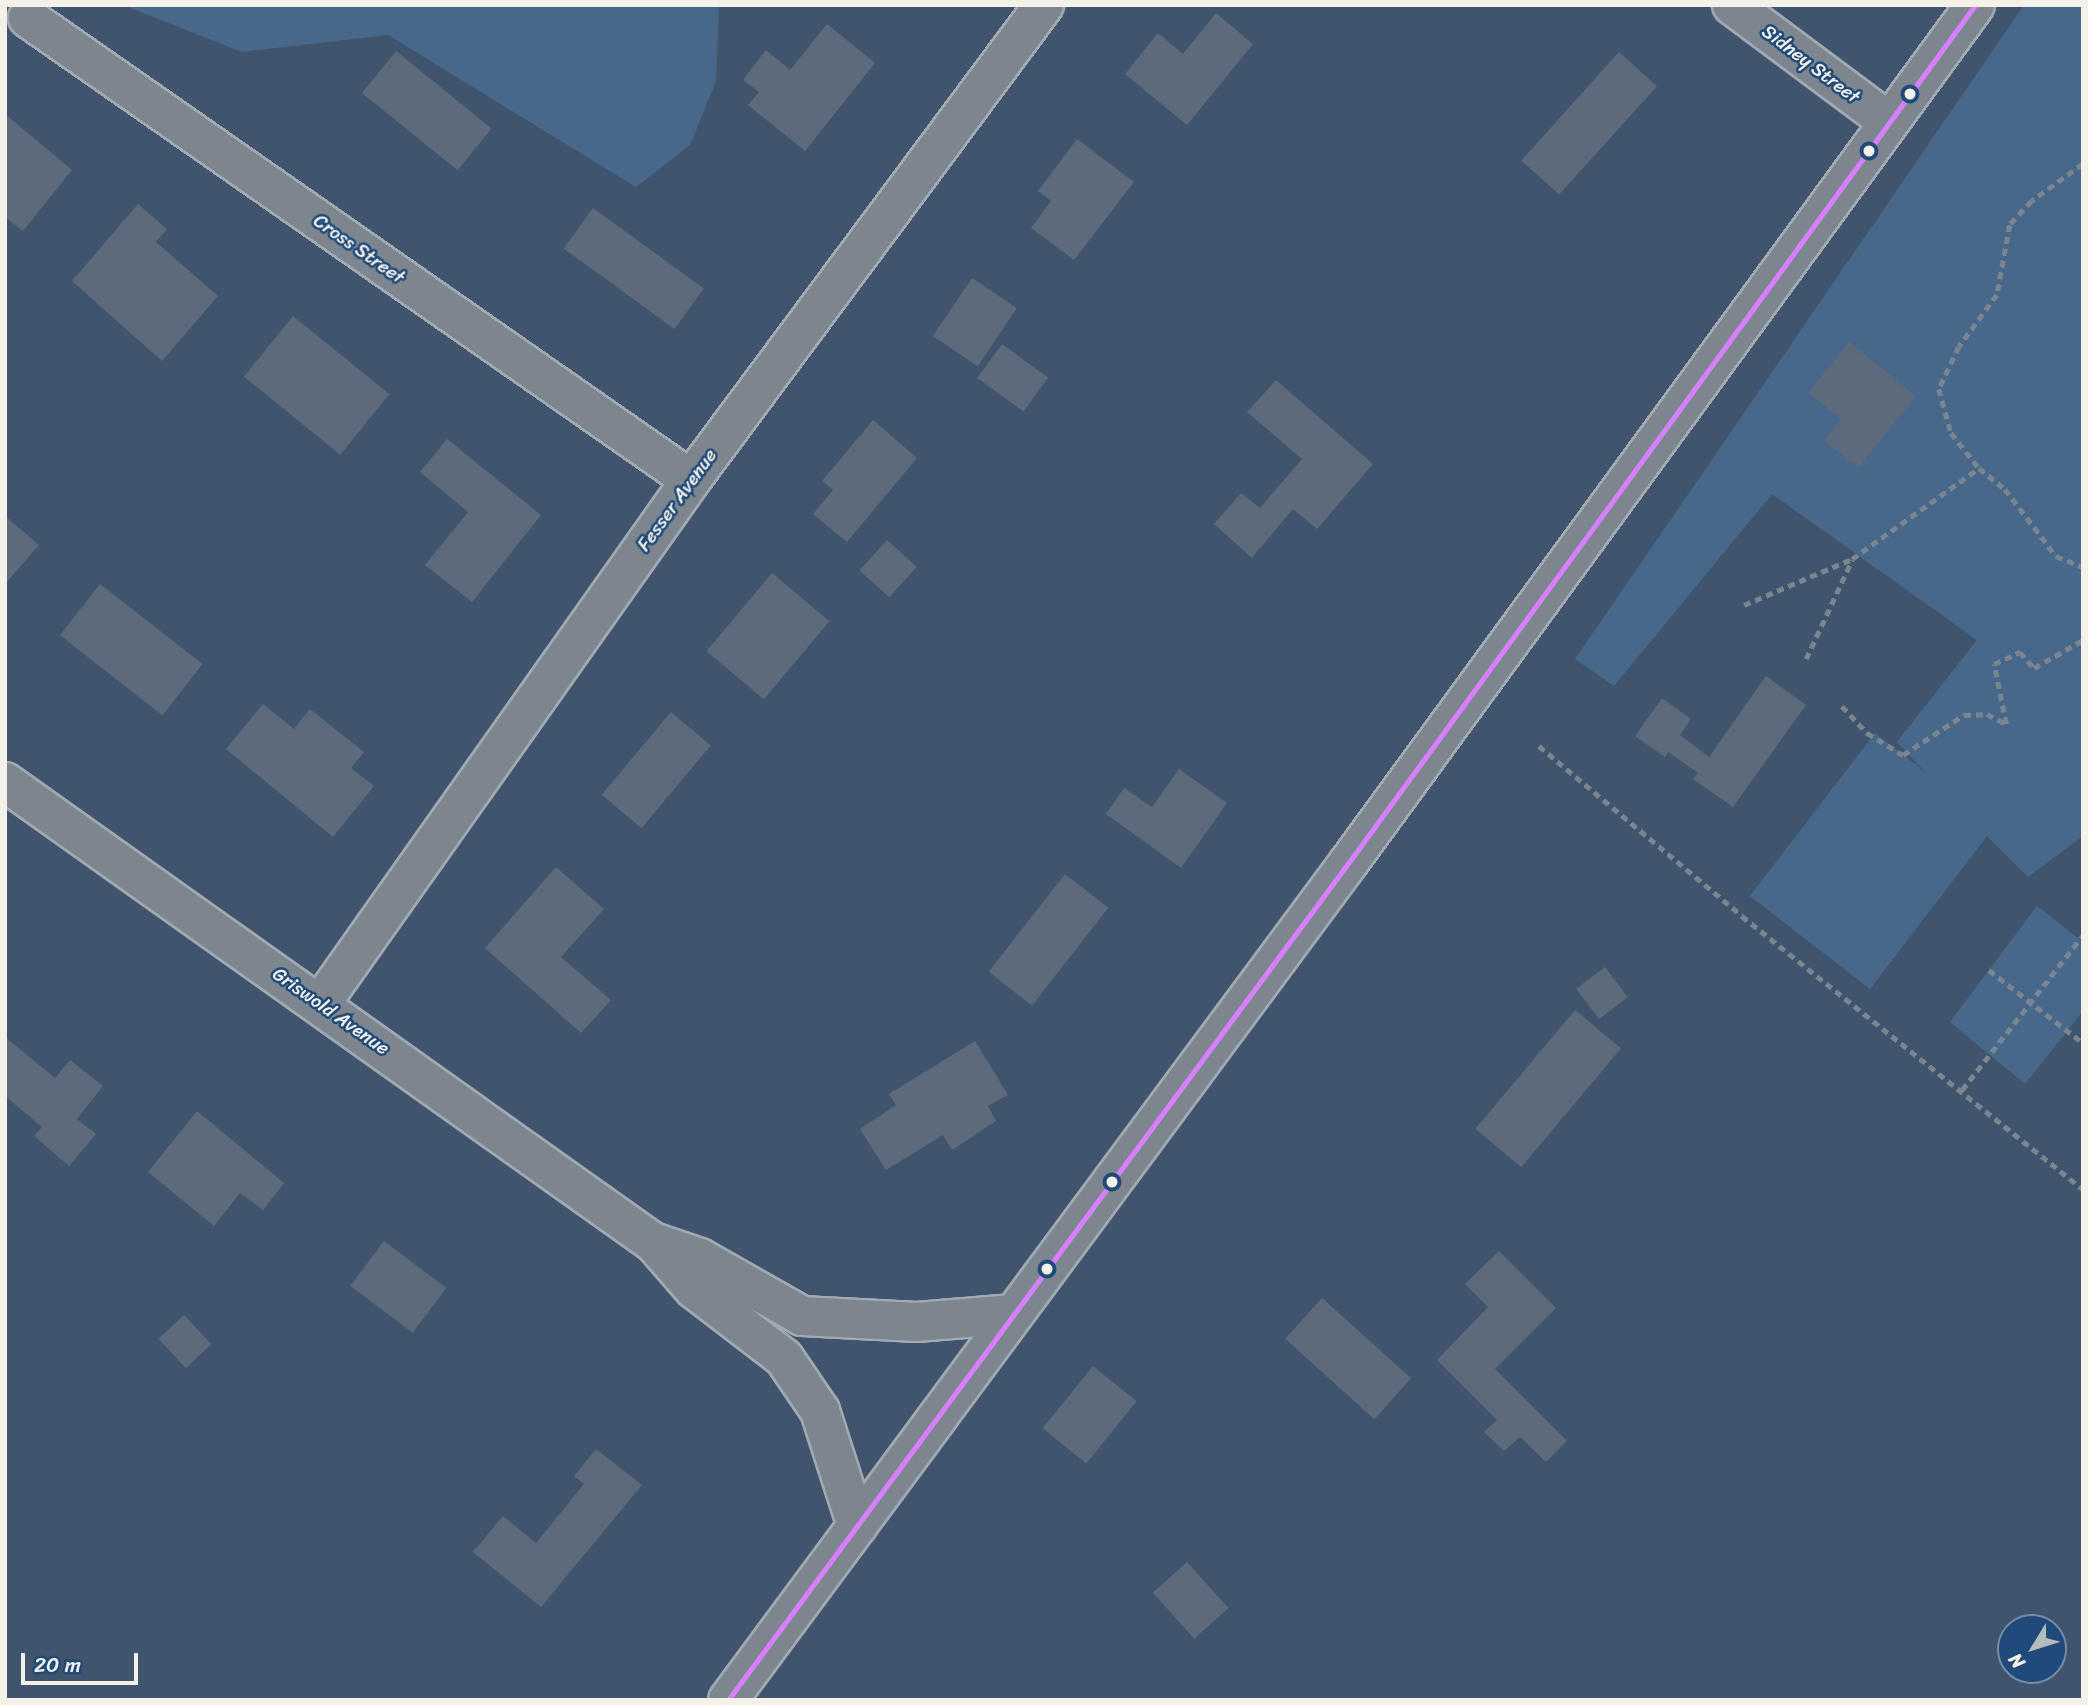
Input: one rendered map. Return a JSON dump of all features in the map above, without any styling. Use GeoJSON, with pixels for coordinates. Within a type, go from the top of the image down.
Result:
{"type":"FeatureCollection","features":[{"type":"Feature","properties":{"kind":"street","name":"Fesser Avenue"},"geometry":{"type":"LineString","coordinates":[[321,1003],[691,480],[1044,5]]}},
{"type":"Feature","properties":{"kind":"street","name":"Sidney Street"},"geometry":{"type":"LineString","coordinates":[[1732,5],[1889,122]]}},
{"type":"Feature","properties":{"kind":"street"},"geometry":{"type":"LineString","coordinates":[[728,1700],[1975,5]]}},
{"type":"Feature","properties":{"kind":"street","name":"Cross Street"},"geometry":{"type":"LineString","coordinates":[[28,18],[691,480]]}},
{"type":"Feature","properties":{"kind":"street","name":"Griswold Avenue"},"geometry":{"type":"LineString","coordinates":[[5,782],[321,1003],[654,1243]]}},
{"type":"Feature","properties":{"kind":"street"},"geometry":{"type":"LineString","coordinates":[[654,1243],[700,1258],[802,1316],[917,1322],[1013,1314]]}},
{"type":"Feature","properties":{"kind":"street"},"geometry":{"type":"LineString","coordinates":[[654,1243],[694,1289],[784,1358],[820,1411],[857,1526]]}},
{"type":"Feature","properties":{"kind":"path"},"geometry":{"type":"LineString","coordinates":[[2083,164],[2032,201],[2010,225],[1997,295],[1959,347],[1938,389],[1951,433],[1979,468],[2005,489],[2056,556],[2083,567]]}},
{"type":"Feature","properties":{"kind":"path"},"geometry":{"type":"LineString","coordinates":[[1744,605],[1852,559],[1979,468]]}},
{"type":"Feature","properties":{"kind":"path"},"geometry":{"type":"LineString","coordinates":[[1806,659],[1852,559]]}},
{"type":"Feature","properties":{"kind":"path"},"geometry":{"type":"LineString","coordinates":[[1842,706],[1867,733],[1903,755],[1964,715],[1987,714],[2006,724],[1994,664],[2020,652],[2034,667],[2083,640]]}},
{"type":"Feature","properties":{"kind":"path"},"geometry":{"type":"LineString","coordinates":[[1539,746],[1742,916],[2083,1189]]}},
{"type":"Feature","properties":{"kind":"path"},"geometry":{"type":"LineString","coordinates":[[1962,1090],[2028,1002],[2083,935]]}},
{"type":"Feature","properties":{"kind":"path"},"geometry":{"type":"LineString","coordinates":[[1989,970],[2083,1043]]}},
{"type":"Feature","properties":{"kind":"shaded area"},"geometry":{"type":"Polygon","coordinates":[[[123,5],[719,5],[716,81],[690,145],[636,187],[388,35],[242,52],[123,5]]]}},
{"type":"Feature","properties":{"kind":"shaded area"},"geometry":{"type":"Polygon","coordinates":[[[2024,5],[2083,5],[2083,836],[2028,877],[1987,836],[1870,989],[1750,896],[1875,733],[1925,772],[1897,742],[1977,640],[1772,494],[1614,686],[1575,659],[2024,5]]]}},
{"type":"Feature","properties":{"kind":"shaded area"},"geometry":{"type":"Polygon","coordinates":[[[2037,906],[2083,942],[2083,1011],[2025,1084],[1950,1022],[2037,906]]]}},
{"type":"Feature","properties":{"kind":"building"},"geometry":{"type":"Polygon","coordinates":[[[1216,13],[1253,44],[1187,125],[1125,74],[1158,33],[1183,54],[1216,13]]]}},
{"type":"Feature","properties":{"kind":"building"},"geometry":{"type":"Polygon","coordinates":[[[827,24],[875,63],[805,151],[748,105],[759,92],[743,80],[766,50],[790,70],[827,24]]]}},
{"type":"Feature","properties":{"kind":"building"},"geometry":{"type":"Polygon","coordinates":[[[396,51],[492,128],[458,170],[362,93],[396,51]]]}},
{"type":"Feature","properties":{"kind":"building"},"geometry":{"type":"Polygon","coordinates":[[[1619,52],[1657,86],[1559,195],[1521,160],[1619,52]]]}},
{"type":"Feature","properties":{"kind":"building"},"geometry":{"type":"Polygon","coordinates":[[[5,114],[72,170],[23,231],[5,217],[5,114]]]}},
{"type":"Feature","properties":{"kind":"building"},"geometry":{"type":"Polygon","coordinates":[[[1077,139],[1134,182],[1074,260],[1031,228],[1051,201],[1038,191],[1077,139]]]}},
{"type":"Feature","properties":{"kind":"building"},"geometry":{"type":"Polygon","coordinates":[[[138,204],[167,229],[156,242],[218,296],[162,361],[72,281],[138,204]]]}},
{"type":"Feature","properties":{"kind":"building"},"geometry":{"type":"Polygon","coordinates":[[[593,208],[704,289],[674,329],[564,248],[593,208]]]}},
{"type":"Feature","properties":{"kind":"building"},"geometry":{"type":"Polygon","coordinates":[[[972,278],[1017,308],[978,366],[933,336],[972,278]]]}},
{"type":"Feature","properties":{"kind":"building"},"geometry":{"type":"Polygon","coordinates":[[[293,316],[389,394],[340,455],[244,377],[293,316]]]}},
{"type":"Feature","properties":{"kind":"building"},"geometry":{"type":"Polygon","coordinates":[[[1849,342],[1916,396],[1858,468],[1824,440],[1841,419],[1808,393],[1849,342]]]}},
{"type":"Feature","properties":{"kind":"building"},"geometry":{"type":"Polygon","coordinates":[[[1002,344],[1048,378],[1023,411],[977,378],[1002,344]]]}},
{"type":"Feature","properties":{"kind":"building"},"geometry":{"type":"Polygon","coordinates":[[[1276,380],[1373,464],[1317,529],[1293,509],[1252,558],[1214,524],[1241,493],[1260,508],[1302,459],[1247,412],[1276,380]]]}},
{"type":"Feature","properties":{"kind":"building"},"geometry":{"type":"Polygon","coordinates":[[[873,420],[917,458],[847,542],[813,514],[833,490],[822,481],[873,420]]]}},
{"type":"Feature","properties":{"kind":"building"},"geometry":{"type":"Polygon","coordinates":[[[447,439],[541,515],[472,602],[425,565],[468,512],[420,472],[447,439]]]}},
{"type":"Feature","properties":{"kind":"building"},"geometry":{"type":"Polygon","coordinates":[[[5,516],[39,545],[5,584],[5,516]]]}},
{"type":"Feature","properties":{"kind":"building"},"geometry":{"type":"Polygon","coordinates":[[[887,540],[917,567],[889,597],[860,570],[887,540]]]}},
{"type":"Feature","properties":{"kind":"building"},"geometry":{"type":"Polygon","coordinates":[[[772,573],[829,621],[764,699],[706,651],[772,573]]]}},
{"type":"Feature","properties":{"kind":"building"},"geometry":{"type":"Polygon","coordinates":[[[100,584],[202,664],[162,715],[60,635],[100,584]]]}},
{"type":"Feature","properties":{"kind":"building"},"geometry":{"type":"Polygon","coordinates":[[[1766,676],[1806,705],[1733,807],[1693,779],[1698,773],[1668,752],[1665,757],[1635,736],[1662,698],[1691,719],[1680,735],[1709,757],[1766,676]]]}},
{"type":"Feature","properties":{"kind":"building"},"geometry":{"type":"Polygon","coordinates":[[[263,704],[294,729],[310,709],[364,752],[351,768],[374,786],[333,837],[226,749],[263,704]]]}},
{"type":"Feature","properties":{"kind":"building"},"geometry":{"type":"Polygon","coordinates":[[[671,712],[711,745],[641,828],[602,795],[671,712]]]}},
{"type":"Feature","properties":{"kind":"building"},"geometry":{"type":"Polygon","coordinates":[[[1179,769],[1227,803],[1181,868],[1106,814],[1124,788],[1152,807],[1179,769]]]}},
{"type":"Feature","properties":{"kind":"building"},"geometry":{"type":"Polygon","coordinates":[[[556,867],[604,909],[561,957],[611,1000],[581,1033],[485,948],[556,867]]]}},
{"type":"Feature","properties":{"kind":"building"},"geometry":{"type":"Polygon","coordinates":[[[1065,874],[1108,908],[1032,1006],[989,972],[1065,874]]]}},
{"type":"Feature","properties":{"kind":"building"},"geometry":{"type":"Polygon","coordinates":[[[1605,967],[1628,997],[1599,1019],[1576,989],[1605,967]]]}},
{"type":"Feature","properties":{"kind":"building"},"geometry":{"type":"Polygon","coordinates":[[[1575,1010],[1621,1049],[1521,1167],[1475,1129],[1575,1010]]]}},
{"type":"Feature","properties":{"kind":"building"},"geometry":{"type":"Polygon","coordinates":[[[5,1037],[55,1078],[70,1060],[103,1086],[77,1119],[96,1134],[69,1166],[34,1136],[42,1127],[5,1096],[5,1037]]]}},
{"type":"Feature","properties":{"kind":"building"},"geometry":{"type":"Polygon","coordinates":[[[975,1041],[1008,1095],[988,1106],[996,1121],[952,1150],[943,1135],[886,1170],[860,1129],[896,1105],[889,1094],[975,1041]]]}},
{"type":"Feature","properties":{"kind":"building"},"geometry":{"type":"Polygon","coordinates":[[[197,1111],[284,1183],[263,1210],[240,1193],[214,1226],[148,1172],[197,1111]]]}},
{"type":"Feature","properties":{"kind":"building"},"geometry":{"type":"Polygon","coordinates":[[[384,1241],[446,1288],[413,1333],[350,1286],[384,1241]]]}},
{"type":"Feature","properties":{"kind":"building"},"geometry":{"type":"Polygon","coordinates":[[[1499,1251],[1556,1308],[1495,1369],[1567,1441],[1546,1462],[1520,1437],[1504,1451],[1484,1432],[1497,1420],[1437,1360],[1488,1307],[1465,1284],[1499,1251]]]}},
{"type":"Feature","properties":{"kind":"building"},"geometry":{"type":"Polygon","coordinates":[[[1322,1298],[1411,1378],[1374,1419],[1285,1339],[1322,1298]]]}},
{"type":"Feature","properties":{"kind":"building"},"geometry":{"type":"Polygon","coordinates":[[[184,1315],[211,1344],[186,1368],[158,1339],[184,1315]]]}},
{"type":"Feature","properties":{"kind":"building"},"geometry":{"type":"Polygon","coordinates":[[[1093,1366],[1137,1401],[1086,1463],[1043,1428],[1093,1366]]]}},
{"type":"Feature","properties":{"kind":"building"},"geometry":{"type":"Polygon","coordinates":[[[596,1449],[642,1485],[541,1607],[473,1552],[503,1516],[536,1543],[584,1484],[574,1476],[596,1449]]]}},
{"type":"Feature","properties":{"kind":"building"},"geometry":{"type":"Polygon","coordinates":[[[1187,1562],[1228,1608],[1194,1639],[1153,1593],[1187,1562]]]}},
{"type":"Feature","properties":{"kind":"transit line"},"geometry":{"type":"LineString","coordinates":[[728,1700],[1349,862],[1975,5]]}}]}
